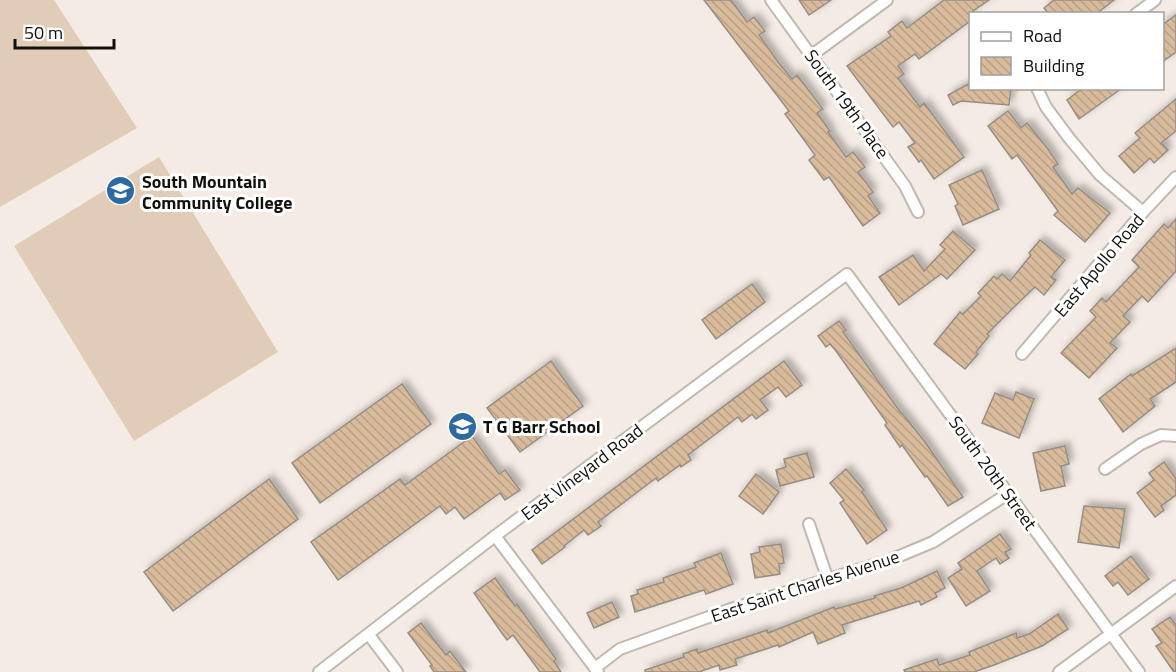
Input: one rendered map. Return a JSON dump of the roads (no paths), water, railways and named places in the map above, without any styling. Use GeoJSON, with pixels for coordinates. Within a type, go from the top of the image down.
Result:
{"type":"FeatureCollection","features":[{"type":"Feature","properties":{"kind":"street","name":"South 19th Place"},"geometry":{"type":"LineString","coordinates":[[771,0],[905,186],[918,212]]}},
{"type":"Feature","properties":{"kind":"street"},"geometry":{"type":"LineString","coordinates":[[812,56],[887,0]]}},
{"type":"Feature","properties":{"kind":"street"},"geometry":{"type":"LineString","coordinates":[[1139,12],[1155,0]]}},
{"type":"Feature","properties":{"kind":"street"},"geometry":{"type":"LineString","coordinates":[[1037,90],[1069,138],[1100,175],[1143,212]]}},
{"type":"Feature","properties":{"kind":"street","name":"East Apollo Road"},"geometry":{"type":"LineString","coordinates":[[1022,354],[1143,212],[1176,177]]}},
{"type":"Feature","properties":{"kind":"street","name":"South 20th Street"},"geometry":{"type":"LineString","coordinates":[[847,274],[1139,672]]}},
{"type":"Feature","properties":{"kind":"street","name":"East Vineyard Road"},"geometry":{"type":"LineString","coordinates":[[319,672],[495,536],[847,274]]}},
{"type":"Feature","properties":{"kind":"street"},"geometry":{"type":"LineString","coordinates":[[1105,469],[1141,444],[1161,435],[1176,436]]}},
{"type":"Feature","properties":{"kind":"street","name":"East Saint Charles Avenue"},"geometry":{"type":"LineString","coordinates":[[596,670],[620,649],[728,610],[890,561],[933,542],[1009,493]]}},
{"type":"Feature","properties":{"kind":"street"},"geometry":{"type":"LineString","coordinates":[[809,524],[828,580]]}},
{"type":"Feature","properties":{"kind":"street"},"geometry":{"type":"LineString","coordinates":[[495,536],[596,670]]}},
{"type":"Feature","properties":{"kind":"street"},"geometry":{"type":"LineString","coordinates":[[1059,672],[1176,586]]}},
{"type":"Feature","properties":{"kind":"street"},"geometry":{"type":"LineString","coordinates":[[369,635],[397,672]]}},
{"type":"Feature","properties":{"kind":"place","name":"South Mountain Community College"},"geometry":{"type":"Point","coordinates":[121,191]}},
{"type":"Feature","properties":{"kind":"place","name":"T G Barr School"},"geometry":{"type":"Point","coordinates":[462,426]}}]}
